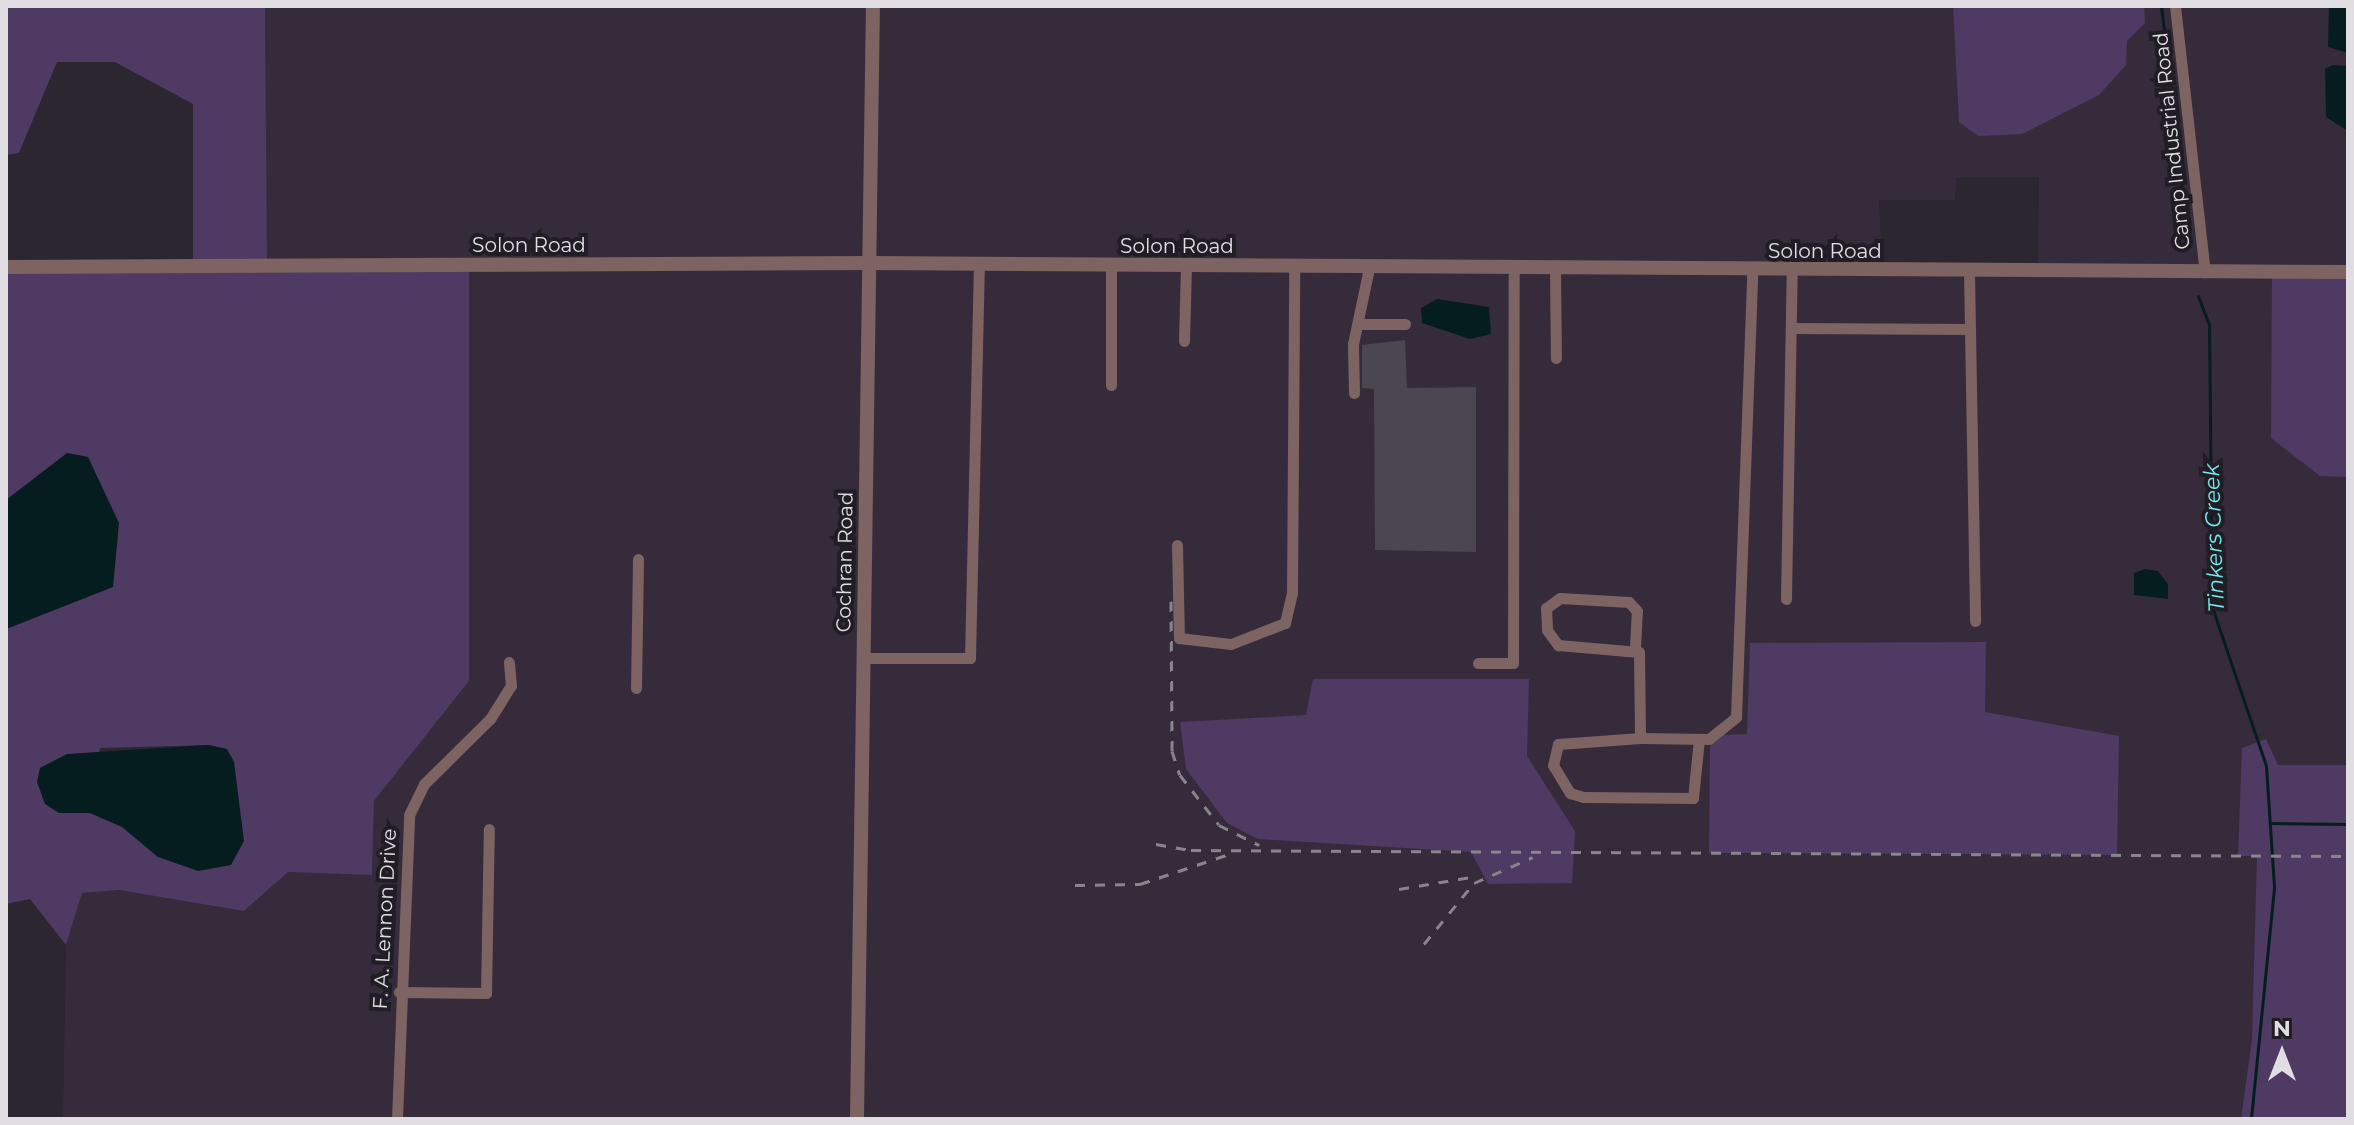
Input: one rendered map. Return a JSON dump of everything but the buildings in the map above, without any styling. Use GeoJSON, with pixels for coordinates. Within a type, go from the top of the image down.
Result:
{"type":"FeatureCollection","features":[{"type":"Feature","properties":{"kind":"street","name":"Cochran Road"},"geometry":{"type":"LineString","coordinates":[[857,1119],[873,6]]}},
{"type":"Feature","properties":{"kind":"street","name":"Camp Industrial Road"},"geometry":{"type":"LineString","coordinates":[[2175,6],[2205,272]]}},
{"type":"Feature","properties":{"kind":"street","name":"Solon Road"},"geometry":{"type":"LineString","coordinates":[[6,267],[869,263],[1752,271],[2348,272]]}},
{"type":"Feature","properties":{"kind":"street"},"geometry":{"type":"LineString","coordinates":[[863,658],[970,658],[979,264]]}},
{"type":"Feature","properties":{"kind":"street"},"geometry":{"type":"LineString","coordinates":[[1111,265],[1111,385]]}},
{"type":"Feature","properties":{"kind":"street"},"geometry":{"type":"LineString","coordinates":[[1184,341],[1186,266]]}},
{"type":"Feature","properties":{"kind":"street"},"geometry":{"type":"LineString","coordinates":[[1177,545],[1179,638],[1231,644],[1285,623],[1292,593],[1294,267]]}},
{"type":"Feature","properties":{"kind":"street"},"geometry":{"type":"LineString","coordinates":[[1354,393],[1358,324],[1369,268]]}},
{"type":"Feature","properties":{"kind":"street"},"geometry":{"type":"LineString","coordinates":[[1478,663],[1513,663],[1514,269]]}},
{"type":"Feature","properties":{"kind":"street"},"geometry":{"type":"LineString","coordinates":[[1555,269],[1556,358]]}},
{"type":"Feature","properties":{"kind":"street"},"geometry":{"type":"LineString","coordinates":[[1699,739],[1693,798],[1583,797],[1570,793],[1553,765],[1553,746],[1558,744],[1640,738],[1709,739],[1736,717],[1752,271]]}},
{"type":"Feature","properties":{"kind":"street"},"geometry":{"type":"LineString","coordinates":[[1786,599],[1792,271]]}},
{"type":"Feature","properties":{"kind":"street"},"geometry":{"type":"LineString","coordinates":[[1969,271],[1975,621]]}},
{"type":"Feature","properties":{"kind":"street"},"geometry":{"type":"LineString","coordinates":[[1358,324],[1405,324]]}},
{"type":"Feature","properties":{"kind":"street"},"geometry":{"type":"LineString","coordinates":[[1791,328],[1970,329]]}},
{"type":"Feature","properties":{"kind":"street"},"geometry":{"type":"LineString","coordinates":[[636,688],[638,559]]}},
{"type":"Feature","properties":{"kind":"street"},"geometry":{"type":"LineString","coordinates":[[1635,647],[1558,645],[1547,630],[1546,608],[1560,598],[1629,602],[1637,611],[1635,647],[1640,738]]}},
{"type":"Feature","properties":{"kind":"street","name":"F. A. Lennon Drive"},"geometry":{"type":"LineString","coordinates":[[397,1119],[399,992],[409,815],[424,784],[490,719],[511,686],[509,662]]}},
{"type":"Feature","properties":{"kind":"street"},"geometry":{"type":"LineString","coordinates":[[399,992],[486,993],[489,829]]}},
{"type":"Feature","properties":{"kind":"shaded area"},"geometry":{"type":"Polygon","coordinates":[[[6,6],[265,6],[267,265],[469,265],[469,681],[374,801],[372,875],[288,872],[244,911],[119,890],[82,893],[66,945],[30,899],[6,904],[6,629],[112,587],[6,500],[6,267],[193,265],[193,104],[115,62],[57,62],[19,153],[6,155],[6,6]],[[209,745],[100,748],[90,813],[123,827],[158,857],[226,749],[209,745]]]}},
{"type":"Feature","properties":{"kind":"shaded area"},"geometry":{"type":"Polygon","coordinates":[[[265,6],[2348,6],[2348,1119],[63,1119],[66,945],[82,893],[119,890],[244,911],[288,872],[372,875],[374,801],[469,681],[266,266],[265,6]],[[1956,177],[1955,200],[1879,200],[1882,271],[2038,271],[2039,177],[1956,177]]]}},
{"type":"Feature","properties":{"kind":"shaded area"},"geometry":{"type":"Polygon","coordinates":[[[1953,6],[2144,6],[2145,23],[2127,41],[2126,65],[2099,95],[2022,134],[1978,136],[1959,122],[1953,6]]]}},
{"type":"Feature","properties":{"kind":"shaded area"},"geometry":{"type":"Polygon","coordinates":[[[2329,6],[2348,6],[2348,53],[2328,47],[2329,6]]]}},
{"type":"Feature","properties":{"kind":"shaded area"},"geometry":{"type":"Polygon","coordinates":[[[2333,65],[2348,66],[2348,131],[2326,117],[2325,69],[2333,65]]]}},
{"type":"Feature","properties":{"kind":"shaded area"},"geometry":{"type":"Polygon","coordinates":[[[2272,272],[2348,272],[2348,477],[2320,476],[2271,438],[2272,272]]]}},
{"type":"Feature","properties":{"kind":"shaded area"},"geometry":{"type":"Polygon","coordinates":[[[1437,299],[1489,307],[1491,334],[1470,339],[1422,323],[1421,308],[1437,299]]]}},
{"type":"Feature","properties":{"kind":"shaded area"},"geometry":{"type":"Polygon","coordinates":[[[67,453],[88,457],[119,523],[113,587],[6,629],[6,500],[67,453]]]}},
{"type":"Feature","properties":{"kind":"shaded area"},"geometry":{"type":"Polygon","coordinates":[[[2145,569],[2158,571],[2168,584],[2168,599],[2134,595],[2134,573],[2145,569]]]}},
{"type":"Feature","properties":{"kind":"shaded area"},"geometry":{"type":"Polygon","coordinates":[[[1986,642],[1985,712],[2119,736],[2117,855],[1709,853],[1710,746],[1724,735],[1747,734],[1750,643],[1986,642]]]}},
{"type":"Feature","properties":{"kind":"shaded area"},"geometry":{"type":"Polygon","coordinates":[[[1313,679],[1529,679],[1527,756],[1575,831],[1572,883],[1488,884],[1471,852],[1258,839],[1227,823],[1186,769],[1180,722],[1306,715],[1313,679]]]}},
{"type":"Feature","properties":{"kind":"shaded area"},"geometry":{"type":"Polygon","coordinates":[[[2266,739],[2278,765],[2348,765],[2348,1119],[2241,1119],[2252,1039],[2257,856],[2238,856],[2242,748],[2266,739]]]}},
{"type":"Feature","properties":{"kind":"shaded area"},"geometry":{"type":"Polygon","coordinates":[[[208,745],[227,749],[234,762],[244,841],[231,865],[198,871],[158,857],[122,827],[90,813],[59,813],[45,804],[37,782],[40,768],[67,754],[208,745]]]}},
{"type":"Feature","properties":{"kind":"waterway","name":"Tinkers Creek"},"geometry":{"type":"LineString","coordinates":[[2161,6],[2182,175],[2179,243]]}},
{"type":"Feature","properties":{"kind":"waterway","name":"Tinkers Creek"},"geometry":{"type":"LineString","coordinates":[[2198,296],[2209,324],[2212,607],[2266,766],[2274,888],[2251,1119]]}},
{"type":"Feature","properties":{"kind":"waterway","name":"Tinkers Creek"},"geometry":{"type":"LineString","coordinates":[[2270,823],[2348,824]]}},
{"type":"Feature","properties":{"kind":"railway"},"geometry":{"type":"LineString","coordinates":[[1171,601],[1172,751],[1180,775],[1219,825],[1259,845]]}},
{"type":"Feature","properties":{"kind":"railway"},"geometry":{"type":"LineString","coordinates":[[1156,844],[1191,850],[2348,856]]}},
{"type":"Feature","properties":{"kind":"railway"},"geometry":{"type":"LineString","coordinates":[[1075,885],[1140,884],[1226,855]]}},
{"type":"Feature","properties":{"kind":"railway"},"geometry":{"type":"LineString","coordinates":[[1424,944],[1474,883],[1533,857]]}},
{"type":"Feature","properties":{"kind":"railway"},"geometry":{"type":"LineString","coordinates":[[1399,889],[1477,876]]}}]}
